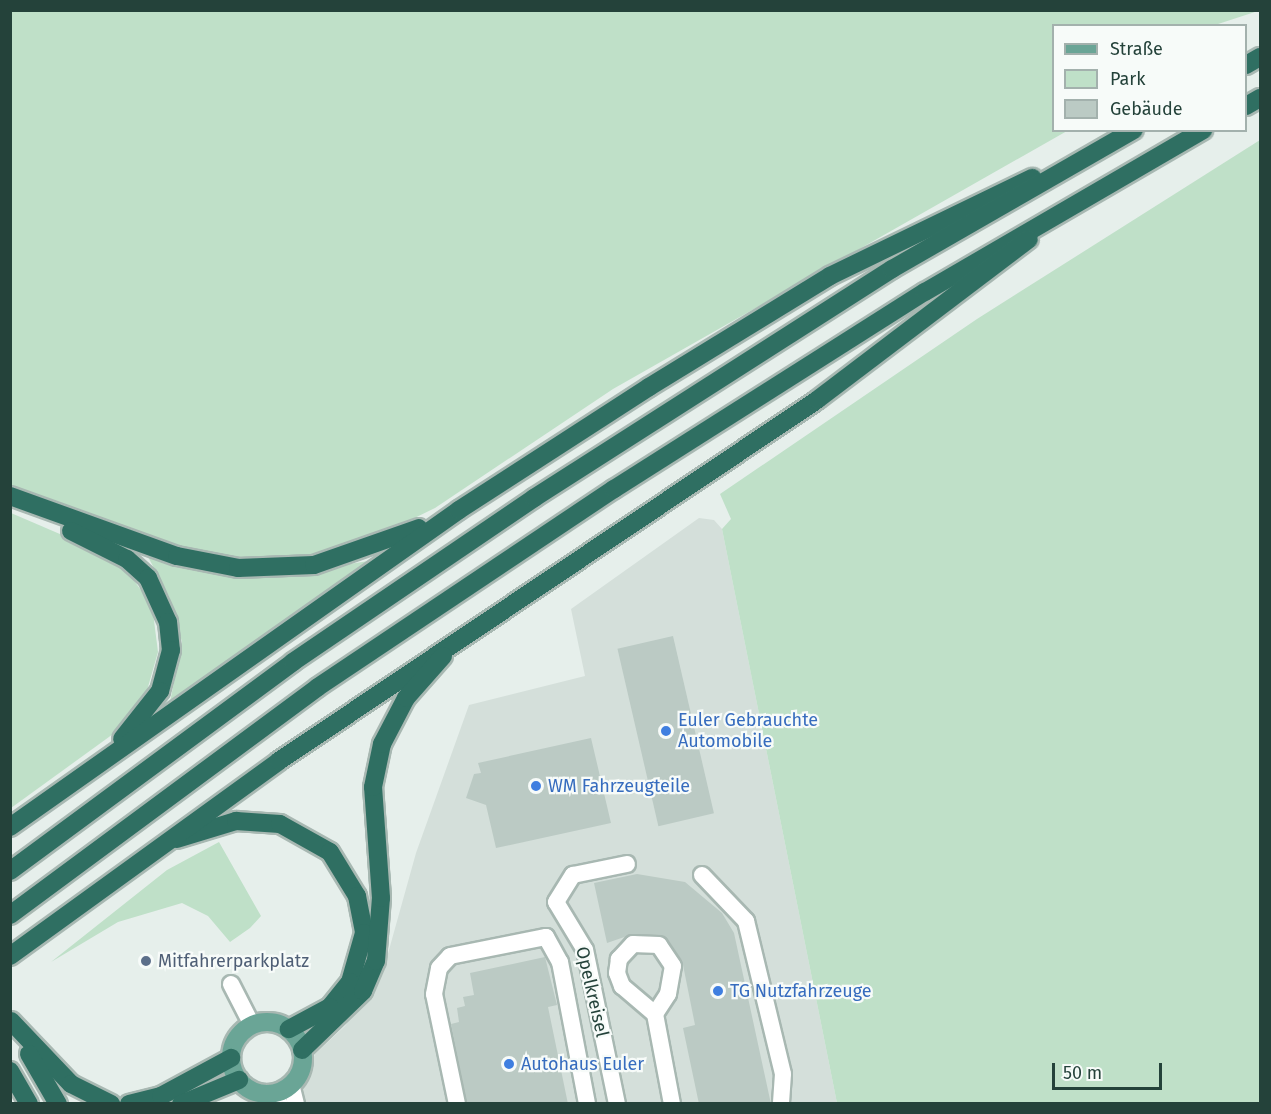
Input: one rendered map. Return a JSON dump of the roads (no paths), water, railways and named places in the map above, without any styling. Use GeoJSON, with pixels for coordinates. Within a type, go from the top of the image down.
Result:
{"type":"FeatureCollection","features":[{"type":"Feature","properties":{"kind":"highway"},"geometry":{"type":"LineString","coordinates":[[10,871],[293,662],[534,498],[892,269],[1131,132]]}},
{"type":"Feature","properties":{"kind":"highway"},"geometry":{"type":"LineString","coordinates":[[10,915],[318,687],[614,489],[1050,219],[1200,132]]}},
{"type":"Feature","properties":{"kind":"highway"},"geometry":{"type":"LineString","coordinates":[[10,827],[459,510],[830,276],[957,211],[1093,154]]}},
{"type":"Feature","properties":{"kind":"highway"},"geometry":{"type":"LineString","coordinates":[[11,956],[161,844],[462,634],[817,400],[1004,263],[1050,219]]}},
{"type":"Feature","properties":{"kind":"highway"},"geometry":{"type":"LineString","coordinates":[[10,496],[177,556],[248,568],[314,565],[356,555],[459,510]]}},
{"type":"Feature","properties":{"kind":"highway"},"geometry":{"type":"LineString","coordinates":[[10,509],[94,539],[127,559],[148,578],[168,622],[169,660],[160,692],[135,727],[66,789]]}},
{"type":"Feature","properties":{"kind":"highway"},"geometry":{"type":"LineString","coordinates":[[302,1050],[363,991],[376,961],[381,898],[373,787],[382,744],[406,698],[462,634]]}},
{"type":"Feature","properties":{"kind":"highway"},"geometry":{"type":"LineString","coordinates":[[161,844],[236,821],[280,824],[330,852],[357,896],[364,933],[350,982],[330,1007],[289,1029]]}},
{"type":"Feature","properties":{"kind":"highway"},"geometry":{"type":"LineString","coordinates":[[10,1021],[58,1104]]}},
{"type":"Feature","properties":{"kind":"highway"},"geometry":{"type":"LineString","coordinates":[[10,1021],[71,1084],[111,1104]]}},
{"type":"Feature","properties":{"kind":"highway"},"geometry":{"type":"LineString","coordinates":[[129,1104],[161,1096],[231,1058]]}},
{"type":"Feature","properties":{"kind":"highway"},"geometry":{"type":"LineString","coordinates":[[10,1071],[27,1100]]}},
{"type":"Feature","properties":{"kind":"highway"},"geometry":{"type":"LineString","coordinates":[[181,1104],[239,1080]]}},
{"type":"Feature","properties":{"kind":"main road"},"geometry":{"type":"LineString","coordinates":[[272,1023],[289,1029],[302,1050],[291,1084],[276,1098],[239,1080],[231,1058],[237,1038],[252,1024],[272,1023]]}},
{"type":"Feature","properties":{"kind":"street","name":"Opelkreisel"},"geometry":{"type":"LineString","coordinates":[[617,1104],[585,950],[556,902],[573,875],[627,864]]}},
{"type":"Feature","properties":{"kind":"street"},"geometry":{"type":"LineString","coordinates":[[702,875],[746,921],[783,1074],[781,1104]]}},
{"type":"Feature","properties":{"kind":"street"},"geometry":{"type":"LineString","coordinates":[[458,1104],[434,994],[439,968],[450,956],[546,938],[560,962],[587,1104]]}},
{"type":"Feature","properties":{"kind":"street"},"geometry":{"type":"LineString","coordinates":[[231,984],[252,1024]]}},
{"type":"Feature","properties":{"kind":"street"},"geometry":{"type":"LineString","coordinates":[[655,1014],[672,1104]]}},
{"type":"Feature","properties":{"kind":"street"},"geometry":{"type":"LineString","coordinates":[[291,1084],[296,1104]]}},
{"type":"Feature","properties":{"kind":"place","name":"Euler Gebrauchte Automobile"},"geometry":{"type":"Point","coordinates":[666,731]}},
{"type":"Feature","properties":{"kind":"place","name":"WM Fahrzeugteile"},"geometry":{"type":"Point","coordinates":[536,786]}},
{"type":"Feature","properties":{"kind":"place","name":"Mitfahrerparkplatz"},"geometry":{"type":"Point","coordinates":[146,961]}},
{"type":"Feature","properties":{"kind":"place","name":"TG Nutzfahrzeuge"},"geometry":{"type":"Point","coordinates":[718,991]}},
{"type":"Feature","properties":{"kind":"place","name":"Autohaus Euler"},"geometry":{"type":"Point","coordinates":[509,1064]}}]}
